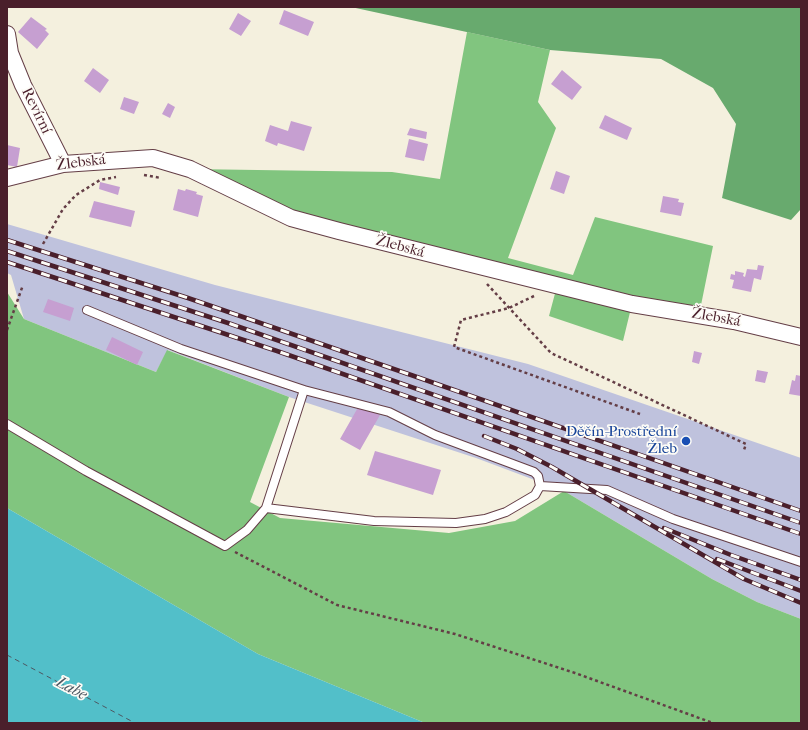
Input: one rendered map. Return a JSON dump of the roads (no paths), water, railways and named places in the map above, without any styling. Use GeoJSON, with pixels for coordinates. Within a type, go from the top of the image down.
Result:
{"type":"FeatureCollection","features":[{"type":"Feature","properties":{"kind":"street","name":"Revírní"},"geometry":{"type":"LineString","coordinates":[[7,34],[10,53],[23,85],[63,164]]}},
{"type":"Feature","properties":{"kind":"street","name":"Žlebská"},"geometry":{"type":"LineString","coordinates":[[7,178],[63,164],[153,158],[190,169],[291,218],[386,244],[632,304],[734,321],[801,338]]}},
{"type":"Feature","properties":{"kind":"lane"},"geometry":{"type":"LineString","coordinates":[[87,310],[180,349],[304,390],[389,412],[435,435],[534,472],[538,476],[540,486],[535,495],[506,512],[486,519],[456,523],[374,520],[266,508]]}},
{"type":"Feature","properties":{"kind":"lane"},"geometry":{"type":"LineString","coordinates":[[7,424],[86,471],[225,546],[247,530],[266,508],[304,390]]}},
{"type":"Feature","properties":{"kind":"lane"},"geometry":{"type":"LineString","coordinates":[[540,486],[607,490],[673,519],[801,562]]}},
{"type":"Feature","properties":{"kind":"water","name":"Labe"},"geometry":{"type":"Polygon","coordinates":[[[7,508],[258,654],[425,723],[7,723],[7,508]]]}},
{"type":"Feature","properties":{"kind":"railway"},"geometry":{"type":"LineString","coordinates":[[7,240],[188,298],[801,511]]}},
{"type":"Feature","properties":{"kind":"railway"},"geometry":{"type":"LineString","coordinates":[[7,251],[228,323],[801,523]]}},
{"type":"Feature","properties":{"kind":"railway"},"geometry":{"type":"LineString","coordinates":[[7,262],[277,351],[801,534]]}},
{"type":"Feature","properties":{"kind":"railway"},"geometry":{"type":"LineString","coordinates":[[484,436],[517,449],[552,467],[744,579],[801,603]]}},
{"type":"Feature","properties":{"kind":"railway"},"geometry":{"type":"LineString","coordinates":[[664,528],[731,555],[801,580]]}},
{"type":"Feature","properties":{"kind":"railway"},"geometry":{"type":"LineString","coordinates":[[717,559],[801,591]]}},
{"type":"Feature","properties":{"kind":"place","name":"Děčín-Prostřední Žleb"},"geometry":{"type":"Point","coordinates":[686,441]}}]}
